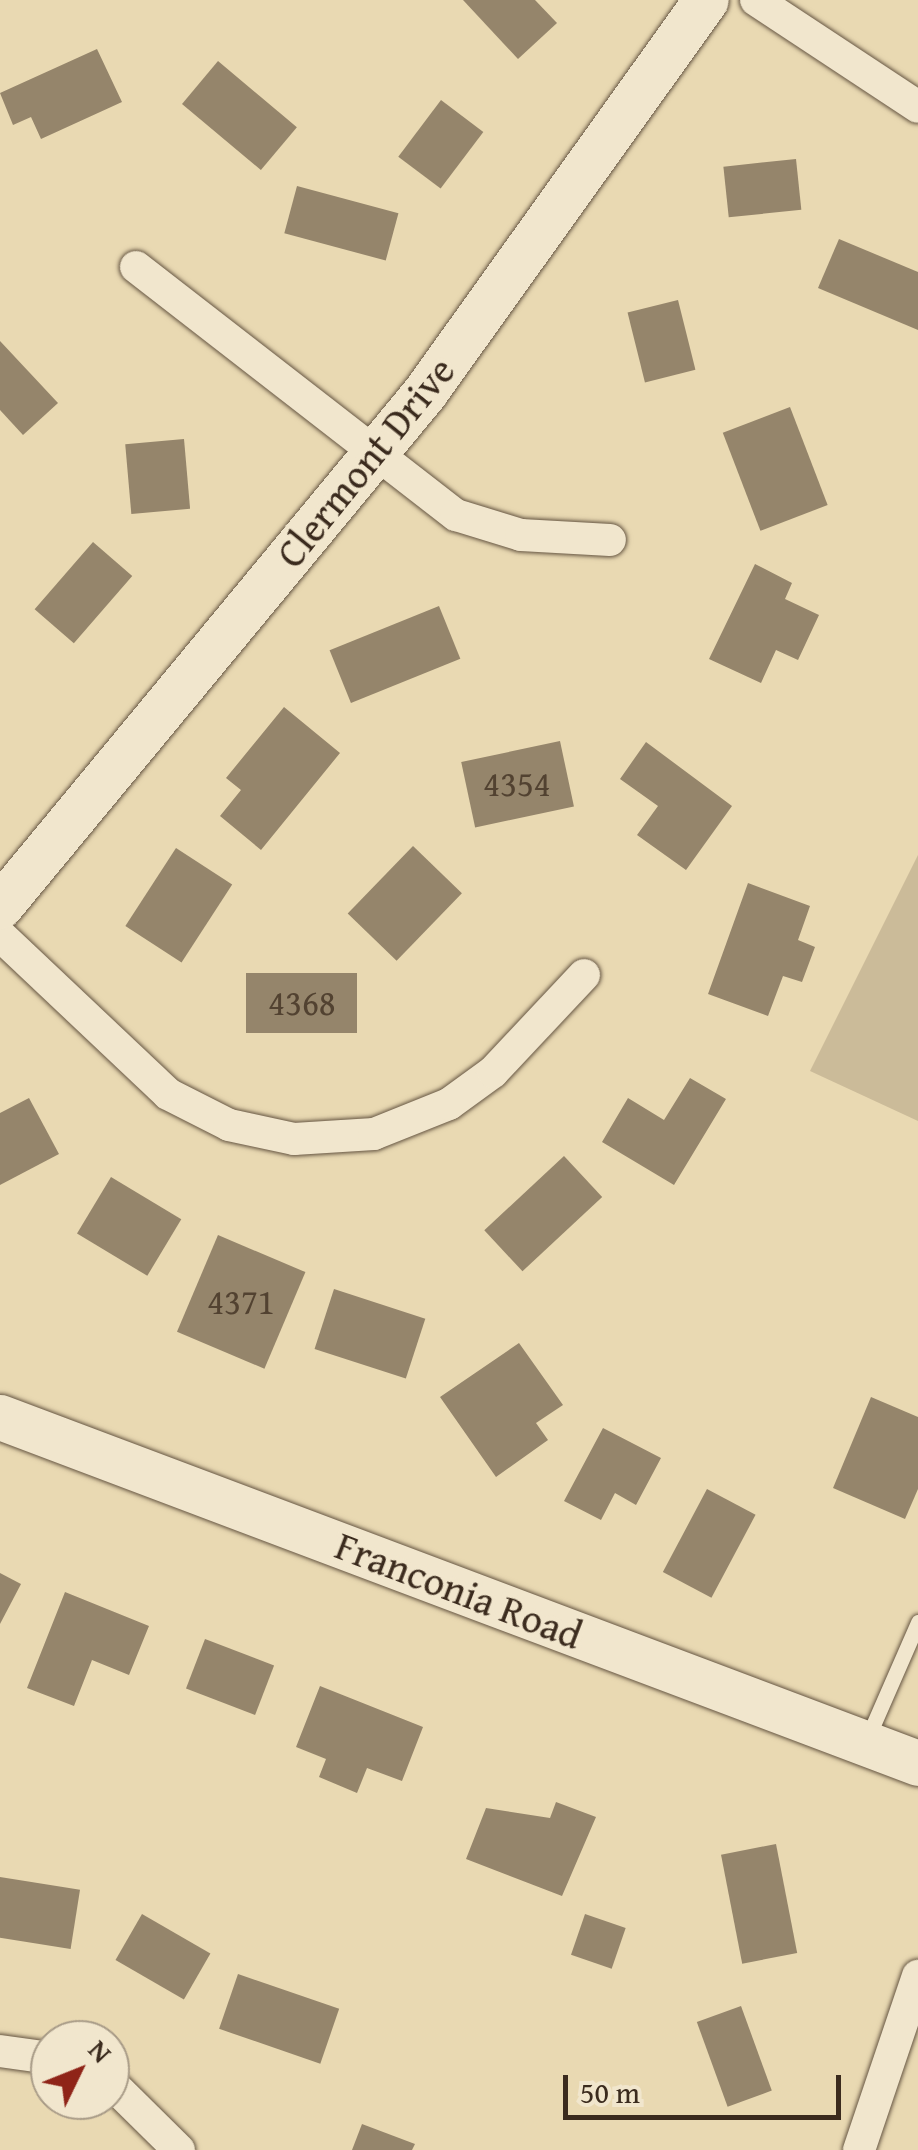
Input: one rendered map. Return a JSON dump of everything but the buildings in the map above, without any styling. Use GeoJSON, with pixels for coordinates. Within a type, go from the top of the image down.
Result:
{"type":"FeatureCollection","features":[{"type":"Feature","properties":{"kind":"street","name":"Clermont Drive"},"geometry":{"type":"LineString","coordinates":[[0,906],[374,454],[706,0]]}},
{"type":"Feature","properties":{"kind":"street"},"geometry":{"type":"LineString","coordinates":[[756,0],[918,107]]}},
{"type":"Feature","properties":{"kind":"street"},"geometry":{"type":"LineString","coordinates":[[136,266],[456,515],[492,529],[560,540],[610,540]]}},
{"type":"Feature","properties":{"kind":"street"},"geometry":{"type":"LineString","coordinates":[[0,935],[168,1094],[228,1125],[294,1139],[374,1134],[449,1104],[493,1072],[584,975]]}},
{"type":"Feature","properties":{"kind":"street","name":"Franconia Road"},"geometry":{"type":"LineString","coordinates":[[0,1417],[918,1763]]}},
{"type":"Feature","properties":{"kind":"street"},"geometry":{"type":"LineString","coordinates":[[860,2150],[918,1976]]}},
{"type":"Feature","properties":{"kind":"street"},"geometry":{"type":"LineString","coordinates":[[0,2051],[30,2055]]}},
{"type":"Feature","properties":{"kind":"street"},"geometry":{"type":"LineString","coordinates":[[130,2102],[178,2150]]}},
{"type":"Feature","properties":{"kind":"lane"},"geometry":{"type":"LineString","coordinates":[[865,1743],[918,1622]]}},
{"type":"Feature","properties":{"kind":"shaded area"},"geometry":{"type":"Polygon","coordinates":[[[918,855],[918,1121],[810,1071],[918,855]]]}}]}
